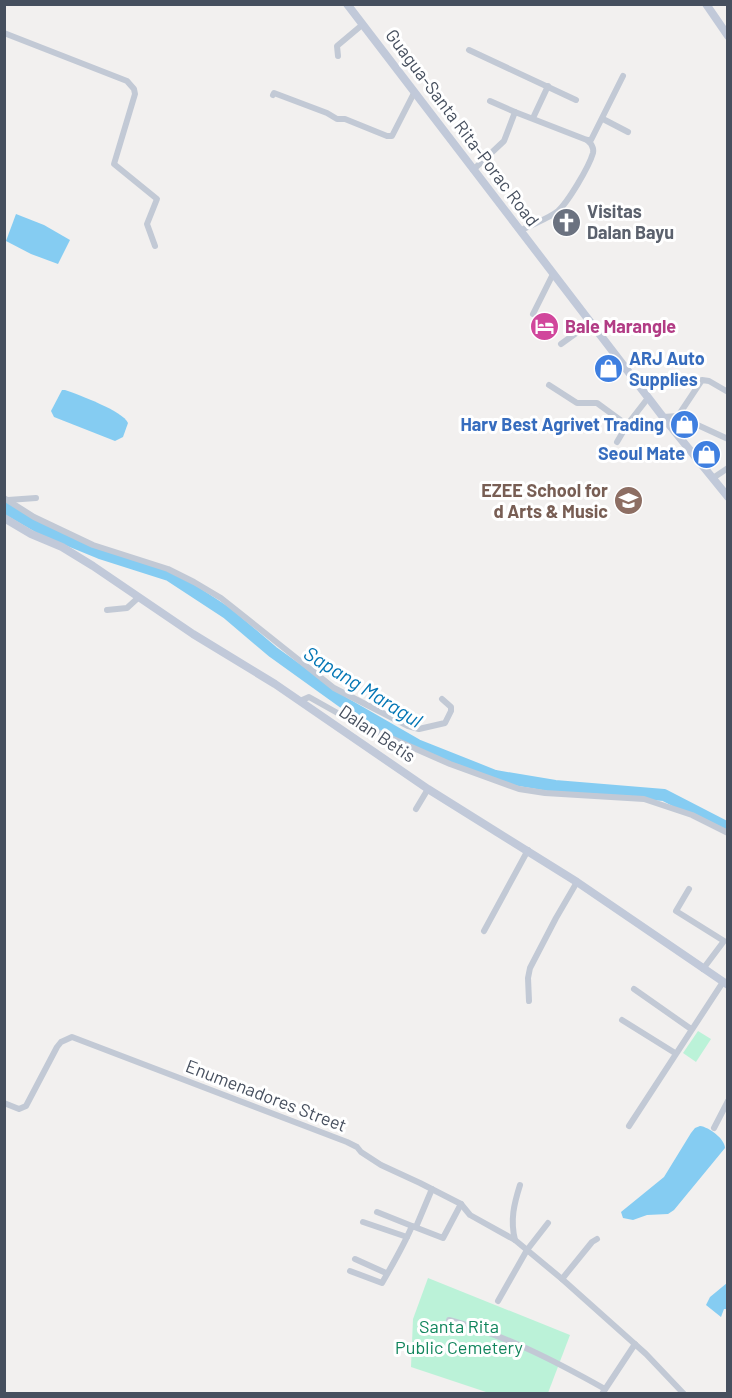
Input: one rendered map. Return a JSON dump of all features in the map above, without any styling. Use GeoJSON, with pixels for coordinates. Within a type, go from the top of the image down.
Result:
{"type":"FeatureCollection","features":[{"type":"Feature","properties":{"kind":"street","name":"Guagua-Santa Rita-Porac Road"},"geometry":{"type":"LineString","coordinates":[[347,4],[355,9],[362,25],[648,398],[728,497]]}},
{"type":"Feature","properties":{"kind":"street"},"geometry":{"type":"LineString","coordinates":[[706,4],[728,36]]}},
{"type":"Feature","properties":{"kind":"street"},"geometry":{"type":"LineString","coordinates":[[338,56],[338,46],[362,25]]}},
{"type":"Feature","properties":{"kind":"street"},"geometry":{"type":"LineString","coordinates":[[4,33],[127,81],[132,85],[135,94],[114,164],[157,199],[147,224],[154,246]]}},
{"type":"Feature","properties":{"kind":"street"},"geometry":{"type":"LineString","coordinates":[[469,50],[576,100]]}},
{"type":"Feature","properties":{"kind":"street"},"geometry":{"type":"LineString","coordinates":[[587,140],[594,137],[623,76]]}},
{"type":"Feature","properties":{"kind":"street"},"geometry":{"type":"LineString","coordinates":[[533,118],[548,86]]}},
{"type":"Feature","properties":{"kind":"street"},"geometry":{"type":"LineString","coordinates":[[273,95],[274,93],[337,119],[345,119],[392,136],[414,93]]}},
{"type":"Feature","properties":{"kind":"street"},"geometry":{"type":"LineString","coordinates":[[490,101],[587,140],[591,144],[593,153],[570,197],[548,218],[541,219],[520,231]]}},
{"type":"Feature","properties":{"kind":"street"},"geometry":{"type":"LineString","coordinates":[[473,170],[504,141],[515,112]]}},
{"type":"Feature","properties":{"kind":"street"},"geometry":{"type":"LineString","coordinates":[[603,118],[628,132]]}},
{"type":"Feature","properties":{"kind":"street"},"geometry":{"type":"LineString","coordinates":[[533,314],[553,274]]}},
{"type":"Feature","properties":{"kind":"street"},"geometry":{"type":"LineString","coordinates":[[561,344],[590,322]]}},
{"type":"Feature","properties":{"kind":"street"},"geometry":{"type":"LineString","coordinates":[[678,416],[702,380],[709,381],[728,392]]}},
{"type":"Feature","properties":{"kind":"street"},"geometry":{"type":"LineString","coordinates":[[549,385],[577,403],[597,403],[607,408],[618,420],[627,425]]}},
{"type":"Feature","properties":{"kind":"street"},"geometry":{"type":"LineString","coordinates":[[617,442],[648,398]]}},
{"type":"Feature","properties":{"kind":"street"},"geometry":{"type":"LineString","coordinates":[[663,417],[678,416],[728,439]]}},
{"type":"Feature","properties":{"kind":"street"},"geometry":{"type":"LineString","coordinates":[[713,478],[728,468]]}},
{"type":"Feature","properties":{"kind":"street"},"geometry":{"type":"LineString","coordinates":[[6,499],[36,498]]}},
{"type":"Feature","properties":{"kind":"street"},"geometry":{"type":"LineString","coordinates":[[6,499],[34,517],[93,545],[168,569],[194,582],[221,598],[334,688],[408,726],[419,729],[445,723],[451,707],[442,699]]}},
{"type":"Feature","properties":{"kind":"street","name":"Dalan Betis"},"geometry":{"type":"LineString","coordinates":[[4,518],[77,556],[193,634],[300,701],[428,789],[577,882],[725,983]]}},
{"type":"Feature","properties":{"kind":"street"},"geometry":{"type":"LineString","coordinates":[[107,610],[127,609],[139,597]]}},
{"type":"Feature","properties":{"kind":"street"},"geometry":{"type":"LineString","coordinates":[[300,701],[309,697],[350,720],[450,764],[519,789],[545,793],[644,799],[692,815],[728,833]]}},
{"type":"Feature","properties":{"kind":"street"},"geometry":{"type":"LineString","coordinates":[[416,809],[428,789]]}},
{"type":"Feature","properties":{"kind":"street"},"geometry":{"type":"LineString","coordinates":[[484,931],[528,850]]}},
{"type":"Feature","properties":{"kind":"street"},"geometry":{"type":"LineString","coordinates":[[529,1001],[530,968],[555,918],[577,882]]}},
{"type":"Feature","properties":{"kind":"street"},"geometry":{"type":"LineString","coordinates":[[689,889],[676,911],[726,938],[704,969]]}},
{"type":"Feature","properties":{"kind":"street"},"geometry":{"type":"LineString","coordinates":[[629,1126],[691,1029],[725,983]]}},
{"type":"Feature","properties":{"kind":"street"},"geometry":{"type":"LineString","coordinates":[[634,989],[691,1029]]}},
{"type":"Feature","properties":{"kind":"street"},"geometry":{"type":"LineString","coordinates":[[622,1020],[675,1053]]}},
{"type":"Feature","properties":{"kind":"street","name":"Enumenadores Street"},"geometry":{"type":"LineString","coordinates":[[4,1103],[19,1109],[26,1106],[61,1042],[72,1037],[357,1147],[381,1166],[461,1204],[471,1215],[515,1240],[635,1344],[684,1394]]}},
{"type":"Feature","properties":{"kind":"street"},"geometry":{"type":"LineString","coordinates":[[714,1128],[728,1101]]}},
{"type":"Feature","properties":{"kind":"street"},"geometry":{"type":"LineString","coordinates":[[515,1240],[512,1212],[520,1185]]}},
{"type":"Feature","properties":{"kind":"street"},"geometry":{"type":"LineString","coordinates":[[350,1271],[380,1283],[414,1226],[432,1189]]}},
{"type":"Feature","properties":{"kind":"street"},"geometry":{"type":"LineString","coordinates":[[377,1212],[440,1238],[444,1237],[461,1204]]}},
{"type":"Feature","properties":{"kind":"street"},"geometry":{"type":"LineString","coordinates":[[363,1222],[407,1237]]}},
{"type":"Feature","properties":{"kind":"street"},"geometry":{"type":"LineString","coordinates":[[498,1300],[527,1250],[548,1223]]}},
{"type":"Feature","properties":{"kind":"street"},"geometry":{"type":"LineString","coordinates":[[562,1279],[597,1239]]}},
{"type":"Feature","properties":{"kind":"street"},"geometry":{"type":"LineString","coordinates":[[355,1259],[386,1273]]}},
{"type":"Feature","properties":{"kind":"street"},"geometry":{"type":"LineString","coordinates":[[449,1320],[479,1328],[524,1347],[604,1391],[635,1344]]}},
{"type":"Feature","properties":{"kind":"green space"},"geometry":{"type":"Polygon","coordinates":[[[698,1031],[711,1039],[696,1062],[683,1053],[698,1031]]]}},
{"type":"Feature","properties":{"kind":"green space","name":"Santa Rita Public Cemetery"},"geometry":{"type":"Polygon","coordinates":[[[428,1278],[570,1335],[548,1393],[489,1393],[411,1367],[413,1319],[428,1278]]]}},
{"type":"Feature","properties":{"kind":"water"},"geometry":{"type":"Polygon","coordinates":[[[16,214],[44,225],[70,240],[58,264],[6,241],[16,214]]]}},
{"type":"Feature","properties":{"kind":"water"},"geometry":{"type":"Polygon","coordinates":[[[62,390],[72,392],[118,413],[128,423],[123,437],[115,441],[54,417],[51,411],[62,390]]]}},
{"type":"Feature","properties":{"kind":"water"},"geometry":{"type":"Polygon","coordinates":[[[700,1126],[716,1134],[725,1148],[674,1210],[668,1214],[647,1215],[633,1220],[623,1218],[621,1212],[664,1177],[691,1133],[700,1126]]]}},
{"type":"Feature","properties":{"kind":"water"},"geometry":{"type":"Polygon","coordinates":[[[727,1283],[727,1309],[724,1309],[721,1317],[706,1305],[710,1297],[727,1283]]]}},
{"type":"Feature","properties":{"kind":"waterway","name":"Sapang Maragul"},"geometry":{"type":"LineString","coordinates":[[4,507],[44,530],[100,553],[169,575],[227,613],[273,652],[344,703],[417,745],[495,776],[555,786],[664,795],[728,828]]}},
{"type":"Feature","properties":{"kind":"place","name":"Visitas Dalan Bayu"},"geometry":{"type":"Point","coordinates":[566,222]}},
{"type":"Feature","properties":{"kind":"place","name":"Bale Marangle"},"geometry":{"type":"Point","coordinates":[544,327]}},
{"type":"Feature","properties":{"kind":"place","name":"ARJ Auto Supplies"},"geometry":{"type":"Point","coordinates":[608,369]}},
{"type":"Feature","properties":{"kind":"place","name":"Harv Best Agrivet Trading"},"geometry":{"type":"Point","coordinates":[685,425]}},
{"type":"Feature","properties":{"kind":"place","name":"Seoul Mate"},"geometry":{"type":"Point","coordinates":[706,454]}},
{"type":"Feature","properties":{"kind":"place","name":"EZEE School for d Arts & Music"},"geometry":{"type":"Point","coordinates":[629,501]}}]}
